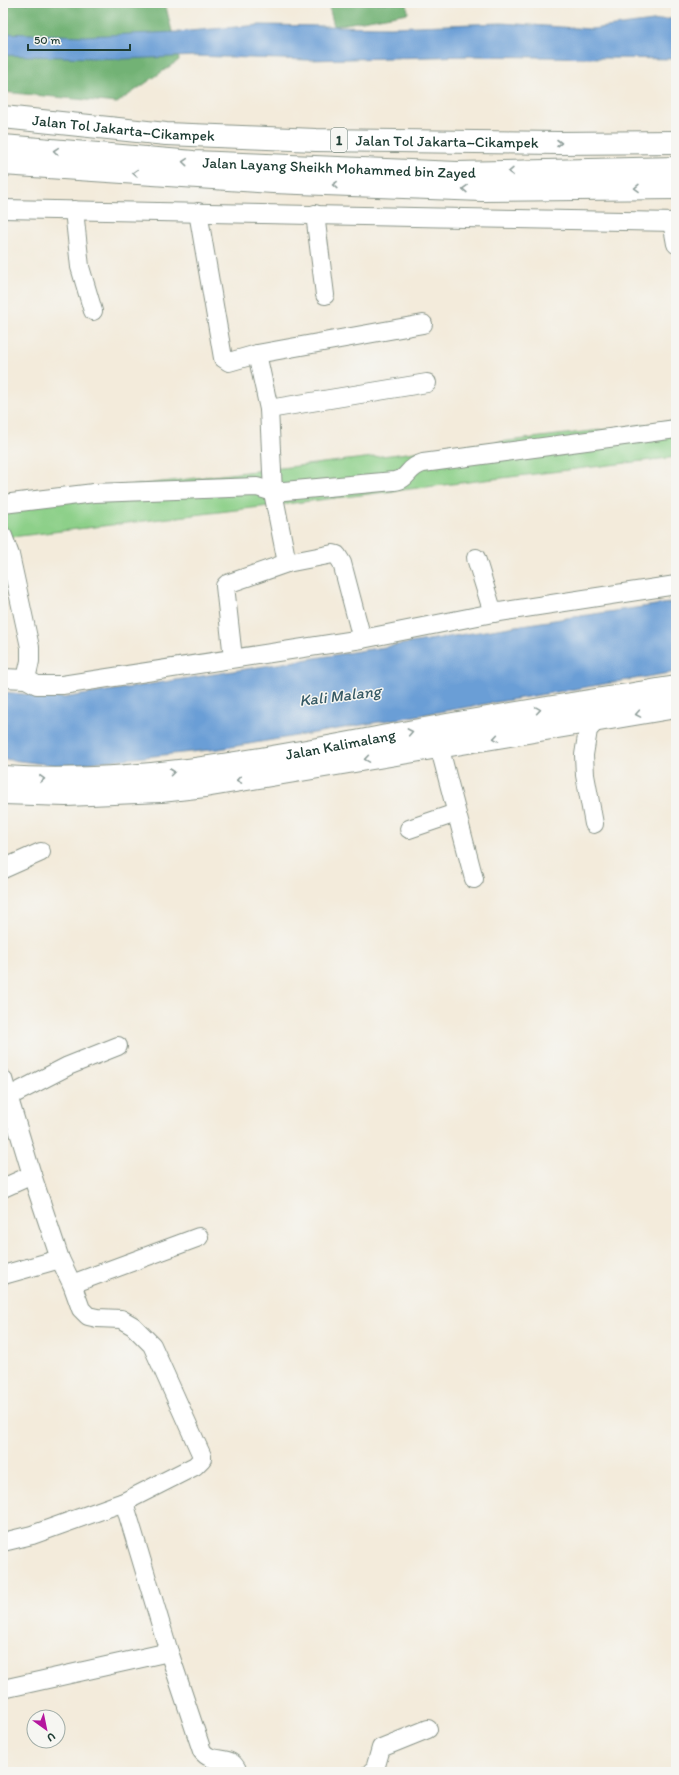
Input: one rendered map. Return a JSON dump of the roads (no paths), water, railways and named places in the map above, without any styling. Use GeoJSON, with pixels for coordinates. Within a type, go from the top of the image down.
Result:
{"type":"FeatureCollection","features":[{"type":"Feature","properties":{"kind":"main road","name":"Jalan Tol Jakarta–Cikampek"},"geometry":{"type":"LineString","coordinates":[[3,117],[166,134],[316,140],[558,143],[676,142]]}},
{"type":"Feature","properties":{"kind":"main road","name":"Jalan Layang Sheikh Mohammed bin Zayed"},"geometry":{"type":"LineString","coordinates":[[3,131],[193,147],[447,158],[676,156]]}},
{"type":"Feature","properties":{"kind":"main road","name":"Jalan Layang Sheikh Mohammed bin Zayed"},"geometry":{"type":"LineString","coordinates":[[3,146],[193,162],[457,173],[676,168]]}},
{"type":"Feature","properties":{"kind":"main road"},"geometry":{"type":"LineString","coordinates":[[3,164],[280,183],[482,190],[676,188]]}},
{"type":"Feature","properties":{"kind":"main road","name":"Jalan Kalimalang"},"geometry":{"type":"LineString","coordinates":[[595,711],[676,687]]}},
{"type":"Feature","properties":{"kind":"main road","name":"Jalan Kalimalang"},"geometry":{"type":"LineString","coordinates":[[3,777],[36,779],[157,774],[437,737],[595,711],[676,707]]}},
{"type":"Feature","properties":{"kind":"main road","name":"Jalan Kalimalang"},"geometry":{"type":"LineString","coordinates":[[3,793],[66,796],[161,791],[205,786],[437,737]]}},
{"type":"Feature","properties":{"kind":"street"},"geometry":{"type":"LineString","coordinates":[[3,209],[674,222],[676,244]]}},
{"type":"Feature","properties":{"kind":"street"},"geometry":{"type":"LineString","coordinates":[[74,210],[80,267],[93,311]]}},
{"type":"Feature","properties":{"kind":"street"},"geometry":{"type":"LineString","coordinates":[[198,212],[224,358],[229,362],[257,354],[423,324]]}},
{"type":"Feature","properties":{"kind":"street"},"geometry":{"type":"LineString","coordinates":[[315,214],[325,295]]}},
{"type":"Feature","properties":{"kind":"street"},"geometry":{"type":"LineString","coordinates":[[257,354],[269,409],[273,492],[287,562]]}},
{"type":"Feature","properties":{"kind":"street"},"geometry":{"type":"LineString","coordinates":[[269,409],[427,383]]}},
{"type":"Feature","properties":{"kind":"street"},"geometry":{"type":"LineString","coordinates":[[3,504],[94,493],[257,487],[273,492],[399,481],[407,475],[414,466],[423,463],[676,428]]}},
{"type":"Feature","properties":{"kind":"street"},"geometry":{"type":"LineString","coordinates":[[3,536],[10,555],[30,648],[30,661],[26,679]]}},
{"type":"Feature","properties":{"kind":"street"},"geometry":{"type":"LineString","coordinates":[[233,658],[225,586],[228,583],[287,562],[333,554],[337,555],[342,563],[362,639]]}},
{"type":"Feature","properties":{"kind":"street"},"geometry":{"type":"LineString","coordinates":[[476,558],[493,613]]}},
{"type":"Feature","properties":{"kind":"street"},"geometry":{"type":"LineString","coordinates":[[3,678],[26,679],[37,685],[51,686],[362,639],[493,613],[676,585]]}},
{"type":"Feature","properties":{"kind":"street"},"geometry":{"type":"LineString","coordinates":[[594,824],[585,774],[584,755],[588,730],[595,711]]}},
{"type":"Feature","properties":{"kind":"street"},"geometry":{"type":"LineString","coordinates":[[437,737],[474,879]]}},
{"type":"Feature","properties":{"kind":"street"},"geometry":{"type":"LineString","coordinates":[[409,829],[456,813]]}},
{"type":"Feature","properties":{"kind":"street"},"geometry":{"type":"LineString","coordinates":[[3,869],[40,852]]}},
{"type":"Feature","properties":{"kind":"street"},"geometry":{"type":"LineString","coordinates":[[8,1097],[68,1066],[118,1046]]}},
{"type":"Feature","properties":{"kind":"street"},"geometry":{"type":"LineString","coordinates":[[3,1079],[32,1175],[60,1259],[72,1284],[81,1309],[88,1316],[121,1319],[133,1326],[152,1345],[202,1456],[199,1463],[124,1502],[32,1535],[3,1542]]}},
{"type":"Feature","properties":{"kind":"street"},"geometry":{"type":"LineString","coordinates":[[3,1188],[32,1175]]}},
{"type":"Feature","properties":{"kind":"street"},"geometry":{"type":"LineString","coordinates":[[72,1284],[199,1237]]}},
{"type":"Feature","properties":{"kind":"street"},"geometry":{"type":"LineString","coordinates":[[3,1275],[60,1259]]}},
{"type":"Feature","properties":{"kind":"street"},"geometry":{"type":"LineString","coordinates":[[124,1502],[169,1652],[202,1751],[206,1757],[211,1759],[225,1760],[233,1763],[238,1772]]}},
{"type":"Feature","properties":{"kind":"street"},"geometry":{"type":"LineString","coordinates":[[3,1689],[169,1652]]}},
{"type":"Feature","properties":{"kind":"street"},"geometry":{"type":"LineString","coordinates":[[371,1772],[375,1769],[381,1748],[428,1729]]}},
{"type":"Feature","properties":{"kind":"water"},"geometry":{"type":"Polygon","coordinates":[[[676,18],[676,59],[472,56],[308,60],[196,56],[124,59],[3,55],[3,33],[84,36],[177,32],[260,25],[390,27],[501,23],[591,29],[676,18]]]}},
{"type":"Feature","properties":{"kind":"water","name":"Kali Malang"},"geometry":{"type":"Polygon","coordinates":[[[676,602],[676,672],[219,749],[60,766],[3,759],[3,692],[63,698],[676,602]]]}}]}
